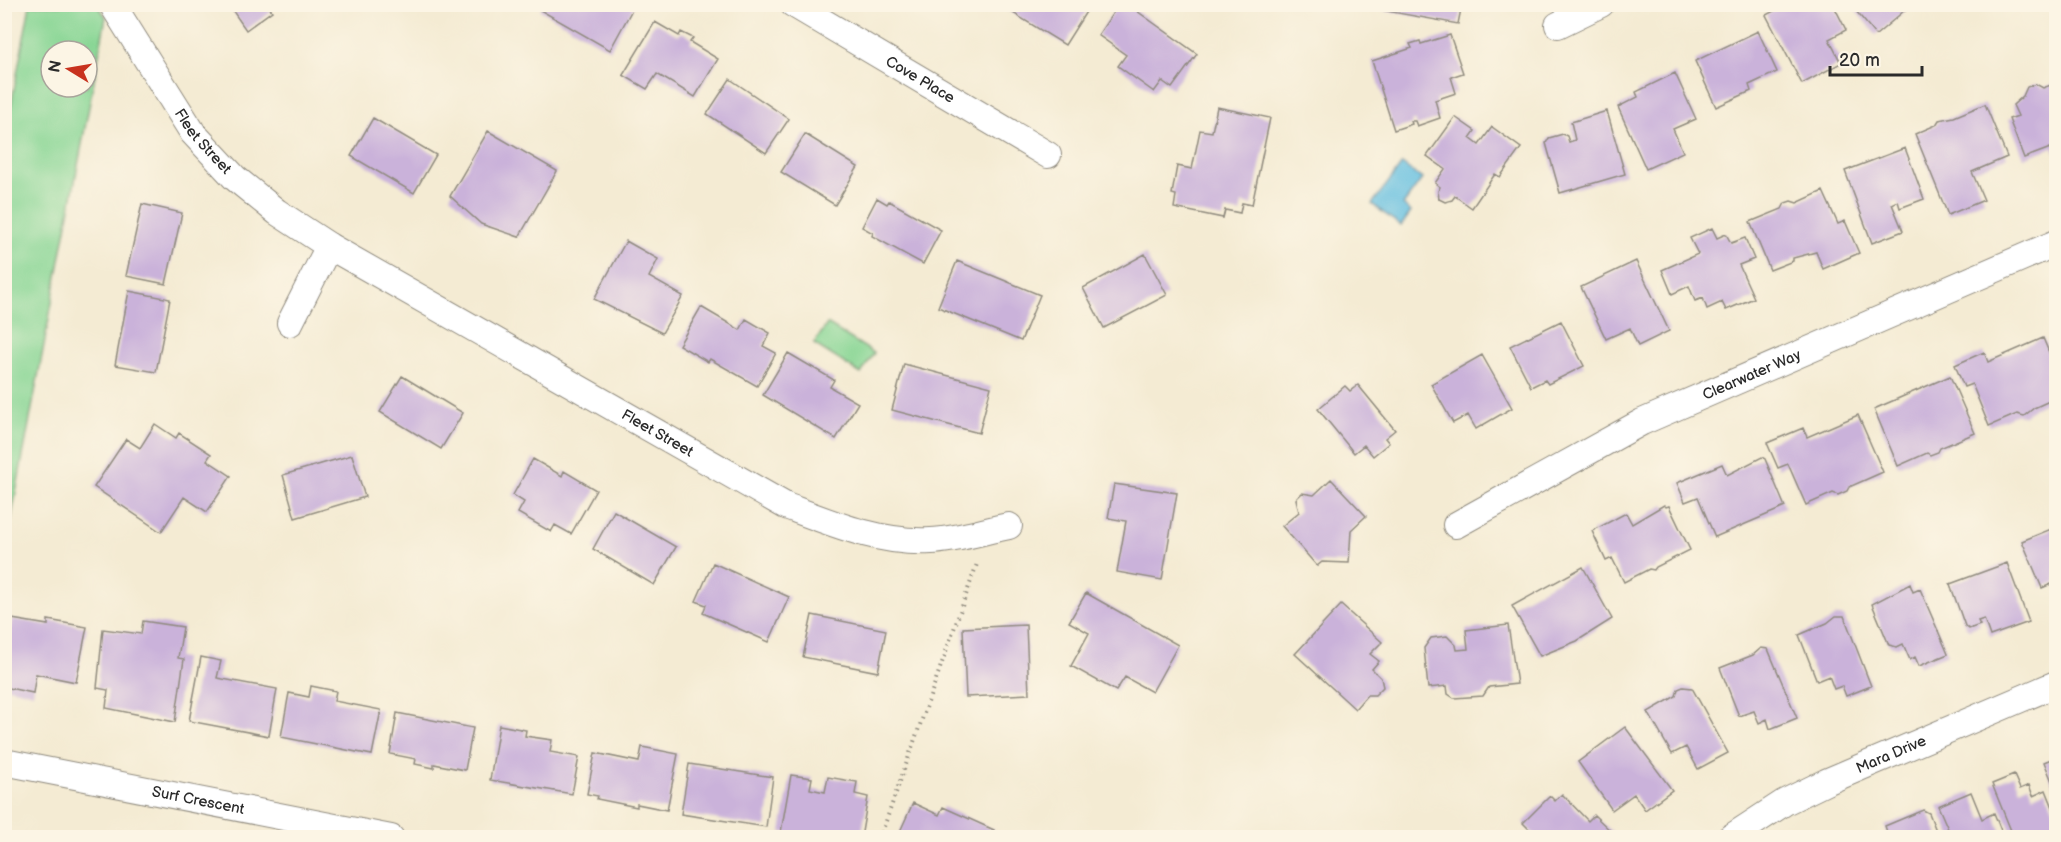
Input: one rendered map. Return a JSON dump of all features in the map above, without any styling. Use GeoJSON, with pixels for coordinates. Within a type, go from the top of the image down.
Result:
{"type":"FeatureCollection","features":[{"type":"Feature","properties":{"kind":"street","name":"Fleet Street"},"geometry":{"type":"LineString","coordinates":[[112,4],[181,116],[205,146],[251,192],[329,246],[786,506],[856,530],[916,541],[945,539],[1009,526]]}},
{"type":"Feature","properties":{"kind":"street","name":"Cove Place"},"geometry":{"type":"LineString","coordinates":[[793,4],[1048,155]]}},
{"type":"Feature","properties":{"kind":"street"},"geometry":{"type":"LineString","coordinates":[[1558,25],[1601,4]]}},
{"type":"Feature","properties":{"kind":"street","name":"Clearwater Way"},"geometry":{"type":"LineString","coordinates":[[1456,525],[1642,422],[2056,243]]}},
{"type":"Feature","properties":{"kind":"street"},"geometry":{"type":"LineString","coordinates":[[290,322],[329,246]]}},
{"type":"Feature","properties":{"kind":"street","name":"Mara Drive"},"geometry":{"type":"LineString","coordinates":[[1730,837],[1785,802],[1826,782],[2056,684]]}},
{"type":"Feature","properties":{"kind":"street","name":"Surf Crescent"},"geometry":{"type":"LineString","coordinates":[[4,762],[391,837]]}},
{"type":"Feature","properties":{"kind":"path"},"geometry":{"type":"LineString","coordinates":[[880,837],[966,596]]}},
{"type":"Feature","properties":{"kind":"green space"},"geometry":{"type":"Polygon","coordinates":[[[30,5],[98,5],[106,17],[99,54],[99,39],[39,39],[39,99],[90,99],[5,551],[5,137],[30,5]]]}},
{"type":"Feature","properties":{"kind":"green space"},"geometry":{"type":"Polygon","coordinates":[[[827,324],[874,353],[861,374],[814,344],[827,324]]]}},
{"type":"Feature","properties":{"kind":"water"},"geometry":{"type":"Polygon","coordinates":[[[1402,164],[1422,179],[1403,205],[1411,212],[1401,226],[1372,204],[1402,164]]]}},
{"type":"Feature","properties":{"kind":"building"},"geometry":{"type":"Polygon","coordinates":[[[228,4],[267,4],[272,11],[246,30],[228,4]]]}},
{"type":"Feature","properties":{"kind":"building"},"geometry":{"type":"Polygon","coordinates":[[[543,4],[635,4],[610,50],[540,10],[543,4]]]}},
{"type":"Feature","properties":{"kind":"building"},"geometry":{"type":"Polygon","coordinates":[[[1119,4],[1127,4],[1197,54],[1172,88],[1162,81],[1154,92],[1118,66],[1126,55],[1098,35],[1119,4]]]}},
{"type":"Feature","properties":{"kind":"building"},"geometry":{"type":"Polygon","coordinates":[[[1382,4],[1462,4],[1458,24],[1381,10],[1382,4]]]}},
{"type":"Feature","properties":{"kind":"building"},"geometry":{"type":"Polygon","coordinates":[[[1778,4],[1833,4],[1846,30],[1829,39],[1841,63],[1802,84],[1766,15],[1780,8],[1778,4]]]}},
{"type":"Feature","properties":{"kind":"building"},"geometry":{"type":"Polygon","coordinates":[[[1850,4],[1912,4],[1876,35],[1850,4]]]}},
{"type":"Feature","properties":{"kind":"building"},"geometry":{"type":"Polygon","coordinates":[[[1000,5],[1085,5],[1089,7],[1065,45],[1000,5]]]}},
{"type":"Feature","properties":{"kind":"building"},"geometry":{"type":"Polygon","coordinates":[[[655,22],[679,36],[681,32],[693,38],[690,42],[718,59],[695,97],[657,74],[647,89],[623,75],[655,22]]]}},
{"type":"Feature","properties":{"kind":"building"},"geometry":{"type":"Polygon","coordinates":[[[1758,31],[1777,72],[1749,85],[1751,91],[1716,107],[1695,61],[1758,31]]]}},
{"type":"Feature","properties":{"kind":"building"},"geometry":{"type":"Polygon","coordinates":[[[1450,35],[1463,73],[1451,77],[1456,93],[1435,100],[1440,118],[1417,126],[1415,121],[1411,121],[1412,124],[1394,130],[1372,61],[1412,48],[1410,44],[1420,41],[1421,44],[1450,35]]]}},
{"type":"Feature","properties":{"kind":"building"},"geometry":{"type":"Polygon","coordinates":[[[1675,73],[1696,119],[1673,129],[1683,152],[1646,169],[1618,107],[1638,97],[1636,92],[1675,73]]]}},
{"type":"Feature","properties":{"kind":"building"},"geometry":{"type":"Polygon","coordinates":[[[730,79],[789,119],[766,153],[707,114],[730,79]]]}},
{"type":"Feature","properties":{"kind":"building"},"geometry":{"type":"Polygon","coordinates":[[[2056,83],[2056,155],[2053,147],[2024,158],[2009,119],[2018,116],[2013,105],[2023,96],[2027,87],[2036,84],[2043,88],[2056,83]]]}},
{"type":"Feature","properties":{"kind":"building"},"geometry":{"type":"Polygon","coordinates":[[[1985,104],[2007,157],[1972,172],[1984,200],[1948,215],[1915,134],[1936,125],[1939,120],[1954,117],[1985,104]]]}},
{"type":"Feature","properties":{"kind":"building"},"geometry":{"type":"Polygon","coordinates":[[[1217,107],[1270,118],[1252,205],[1242,203],[1240,213],[1225,210],[1223,218],[1174,208],[1176,195],[1172,194],[1177,166],[1192,169],[1200,130],[1212,132],[1217,107]]]}},
{"type":"Feature","properties":{"kind":"building"},"geometry":{"type":"Polygon","coordinates":[[[1607,111],[1625,174],[1560,193],[1546,143],[1549,138],[1563,134],[1567,136],[1569,142],[1575,140],[1571,122],[1607,111]]]}},
{"type":"Feature","properties":{"kind":"building"},"geometry":{"type":"Polygon","coordinates":[[[1455,117],[1475,131],[1470,138],[1479,145],[1492,127],[1521,148],[1500,177],[1495,174],[1472,208],[1455,196],[1452,200],[1445,202],[1439,199],[1440,187],[1435,183],[1445,169],[1427,156],[1455,117]]]}},
{"type":"Feature","properties":{"kind":"building"},"geometry":{"type":"Polygon","coordinates":[[[373,118],[436,155],[414,193],[351,156],[373,118]]]}},
{"type":"Feature","properties":{"kind":"building"},"geometry":{"type":"Polygon","coordinates":[[[488,131],[557,171],[519,237],[481,224],[450,196],[488,131]]]}},
{"type":"Feature","properties":{"kind":"building"},"geometry":{"type":"Polygon","coordinates":[[[805,134],[858,167],[835,205],[781,172],[805,134]]]}},
{"type":"Feature","properties":{"kind":"building"},"geometry":{"type":"Polygon","coordinates":[[[1905,148],[1924,199],[1900,208],[1898,201],[1892,204],[1903,231],[1872,243],[1845,171],[1905,148]]]}},
{"type":"Feature","properties":{"kind":"building"},"geometry":{"type":"Polygon","coordinates":[[[1823,191],[1838,224],[1845,221],[1859,253],[1823,269],[1816,252],[1793,258],[1793,261],[1770,270],[1750,222],[1782,209],[1785,203],[1791,201],[1797,203],[1823,191]]]}},
{"type":"Feature","properties":{"kind":"building"},"geometry":{"type":"Polygon","coordinates":[[[877,198],[887,204],[889,201],[941,230],[923,264],[872,236],[873,233],[862,227],[877,198]]]}},
{"type":"Feature","properties":{"kind":"building"},"geometry":{"type":"Polygon","coordinates":[[[142,204],[182,213],[166,284],[126,276],[142,204]]]}},
{"type":"Feature","properties":{"kind":"building"},"geometry":{"type":"Polygon","coordinates":[[[1712,228],[1717,238],[1726,234],[1731,243],[1745,238],[1754,259],[1739,265],[1754,298],[1726,310],[1722,302],[1707,309],[1703,298],[1695,301],[1689,286],[1672,294],[1662,270],[1698,254],[1690,238],[1712,228]]]}},
{"type":"Feature","properties":{"kind":"building"},"geometry":{"type":"Polygon","coordinates":[[[626,241],[658,259],[649,277],[683,296],[662,333],[594,299],[626,241]]]}},
{"type":"Feature","properties":{"kind":"building"},"geometry":{"type":"Polygon","coordinates":[[[1145,254],[1167,295],[1104,328],[1083,288],[1145,254]]]}},
{"type":"Feature","properties":{"kind":"building"},"geometry":{"type":"Polygon","coordinates":[[[957,261],[1040,295],[1021,341],[938,307],[957,261]]]}},
{"type":"Feature","properties":{"kind":"building"},"geometry":{"type":"Polygon","coordinates":[[[1636,261],[1669,331],[1638,346],[1630,328],[1606,339],[1581,287],[1636,261]]]}},
{"type":"Feature","properties":{"kind":"building"},"geometry":{"type":"Polygon","coordinates":[[[129,291],[170,299],[156,372],[115,365],[129,291]]]}},
{"type":"Feature","properties":{"kind":"building"},"geometry":{"type":"Polygon","coordinates":[[[701,307],[740,330],[746,319],[770,333],[763,346],[776,353],[757,386],[710,359],[708,362],[679,345],[701,307]]]}},
{"type":"Feature","properties":{"kind":"building"},"geometry":{"type":"Polygon","coordinates":[[[1561,321],[1584,366],[1548,384],[1545,380],[1531,387],[1510,346],[1561,321]]]}},
{"type":"Feature","properties":{"kind":"building"},"geometry":{"type":"Polygon","coordinates":[[[2043,338],[2056,369],[2056,398],[2034,408],[2024,416],[2017,414],[1989,426],[1972,384],[1964,387],[1955,365],[1984,352],[1988,362],[2043,338]]]}},
{"type":"Feature","properties":{"kind":"building"},"geometry":{"type":"Polygon","coordinates":[[[788,353],[834,380],[830,387],[858,403],[836,439],[763,395],[788,353]]]}},
{"type":"Feature","properties":{"kind":"building"},"geometry":{"type":"Polygon","coordinates":[[[1482,355],[1512,408],[1476,429],[1468,415],[1453,423],[1431,384],[1482,355]]]}},
{"type":"Feature","properties":{"kind":"building"},"geometry":{"type":"Polygon","coordinates":[[[904,364],[991,387],[979,433],[892,410],[904,364]]]}},
{"type":"Feature","properties":{"kind":"building"},"geometry":{"type":"Polygon","coordinates":[[[402,376],[463,413],[441,449],[380,412],[402,376]]]}},
{"type":"Feature","properties":{"kind":"building"},"geometry":{"type":"Polygon","coordinates":[[[1950,376],[1975,433],[1940,448],[1938,452],[1930,455],[1927,453],[1898,466],[1874,409],[1950,376]]]}},
{"type":"Feature","properties":{"kind":"building"},"geometry":{"type":"Polygon","coordinates":[[[1358,385],[1395,430],[1385,438],[1389,443],[1373,456],[1364,445],[1354,453],[1318,409],[1345,386],[1350,391],[1358,385]]]}},
{"type":"Feature","properties":{"kind":"building"},"geometry":{"type":"Polygon","coordinates":[[[1858,415],[1883,472],[1849,487],[1847,491],[1838,495],[1833,493],[1806,505],[1788,464],[1778,468],[1767,443],[1803,428],[1807,437],[1858,415]]]}},
{"type":"Feature","properties":{"kind":"building"},"geometry":{"type":"Polygon","coordinates":[[[155,424],[176,438],[179,433],[211,454],[207,460],[231,476],[207,512],[184,497],[161,532],[94,487],[126,439],[140,448],[155,424]]]}},
{"type":"Feature","properties":{"kind":"building"},"geometry":{"type":"Polygon","coordinates":[[[352,455],[365,497],[295,518],[283,475],[352,455]]]}},
{"type":"Feature","properties":{"kind":"building"},"geometry":{"type":"Polygon","coordinates":[[[1762,457],[1765,459],[1785,507],[1715,537],[1698,497],[1685,502],[1677,483],[1722,464],[1727,475],[1762,457]]]}},
{"type":"Feature","properties":{"kind":"building"},"geometry":{"type":"Polygon","coordinates":[[[533,459],[562,476],[564,471],[596,490],[571,534],[555,525],[551,532],[518,513],[524,502],[513,495],[533,459]]]}},
{"type":"Feature","properties":{"kind":"building"},"geometry":{"type":"Polygon","coordinates":[[[1331,479],[1366,516],[1351,530],[1349,563],[1322,562],[1317,566],[1282,526],[1299,512],[1296,499],[1302,493],[1314,495],[1331,479]]]}},
{"type":"Feature","properties":{"kind":"building"},"geometry":{"type":"Polygon","coordinates":[[[1114,484],[1177,493],[1162,580],[1117,572],[1126,521],[1108,518],[1114,484]]]}},
{"type":"Feature","properties":{"kind":"building"},"geometry":{"type":"Polygon","coordinates":[[[1664,505],[1669,506],[1690,550],[1654,570],[1649,569],[1624,582],[1612,558],[1606,561],[1592,531],[1626,513],[1632,524],[1664,505]]]}},
{"type":"Feature","properties":{"kind":"building"},"geometry":{"type":"Polygon","coordinates":[[[614,511],[676,547],[654,585],[593,549],[614,511]]]}},
{"type":"Feature","properties":{"kind":"building"},"geometry":{"type":"Polygon","coordinates":[[[2056,527],[2056,582],[2042,588],[2022,541],[2056,527]]]}},
{"type":"Feature","properties":{"kind":"building"},"geometry":{"type":"Polygon","coordinates":[[[713,563],[789,597],[769,642],[703,613],[706,605],[696,601],[713,563]]]}},
{"type":"Feature","properties":{"kind":"building"},"geometry":{"type":"Polygon","coordinates":[[[2007,563],[2029,622],[1990,636],[1984,619],[1978,621],[1980,625],[1969,629],[1965,626],[1950,584],[2007,563]]]}},
{"type":"Feature","properties":{"kind":"building"},"geometry":{"type":"Polygon","coordinates":[[[1583,567],[1612,619],[1577,641],[1540,656],[1512,606],[1583,567]]]}},
{"type":"Feature","properties":{"kind":"building"},"geometry":{"type":"Polygon","coordinates":[[[1910,584],[1913,592],[1920,589],[1948,654],[1919,666],[1915,657],[1910,660],[1903,644],[1897,647],[1889,645],[1872,604],[1910,584]]]}},
{"type":"Feature","properties":{"kind":"building"},"geometry":{"type":"Polygon","coordinates":[[[1086,593],[1178,645],[1152,692],[1125,677],[1116,691],[1071,666],[1089,633],[1069,622],[1086,593]]]}},
{"type":"Feature","properties":{"kind":"building"},"geometry":{"type":"Polygon","coordinates":[[[1341,605],[1382,642],[1370,654],[1379,661],[1372,669],[1381,678],[1383,687],[1375,695],[1367,695],[1355,709],[1295,654],[1341,605]]]}},
{"type":"Feature","properties":{"kind":"building"},"geometry":{"type":"Polygon","coordinates":[[[812,615],[886,630],[878,672],[803,657],[812,615]]]}},
{"type":"Feature","properties":{"kind":"building"},"geometry":{"type":"Polygon","coordinates":[[[1836,616],[1844,616],[1871,686],[1846,696],[1842,686],[1834,689],[1829,676],[1817,681],[1799,635],[1827,623],[1836,616]]]}},
{"type":"Feature","properties":{"kind":"building"},"geometry":{"type":"Polygon","coordinates":[[[12,619],[48,625],[48,620],[87,627],[76,682],[36,674],[33,693],[4,687],[4,661],[12,619]]]}},
{"type":"Feature","properties":{"kind":"building"},"geometry":{"type":"Polygon","coordinates":[[[143,621],[183,627],[178,658],[184,659],[175,722],[106,708],[108,690],[97,688],[103,629],[141,634],[143,621]]]}},
{"type":"Feature","properties":{"kind":"building"},"geometry":{"type":"Polygon","coordinates":[[[1026,625],[1029,694],[966,697],[963,628],[1026,625]]]}},
{"type":"Feature","properties":{"kind":"building"},"geometry":{"type":"Polygon","coordinates":[[[1508,625],[1517,684],[1489,687],[1483,696],[1454,698],[1448,694],[1447,686],[1428,688],[1424,648],[1431,638],[1447,636],[1456,645],[1457,650],[1468,649],[1466,630],[1508,625]]]}},
{"type":"Feature","properties":{"kind":"building"},"geometry":{"type":"Polygon","coordinates":[[[1761,648],[1768,649],[1797,718],[1770,729],[1767,719],[1759,723],[1754,711],[1739,716],[1720,668],[1753,655],[1761,648]]]}},
{"type":"Feature","properties":{"kind":"building"},"geometry":{"type":"Polygon","coordinates":[[[201,657],[221,661],[217,678],[277,689],[269,736],[189,721],[201,657]]]}},
{"type":"Feature","properties":{"kind":"building"},"geometry":{"type":"Polygon","coordinates":[[[311,686],[336,691],[334,701],[381,710],[372,755],[281,737],[289,693],[309,697],[311,686]]]}},
{"type":"Feature","properties":{"kind":"building"},"geometry":{"type":"Polygon","coordinates":[[[1692,688],[1728,753],[1698,769],[1686,747],[1672,754],[1648,712],[1676,696],[1678,689],[1692,688]]]}},
{"type":"Feature","properties":{"kind":"building"},"geometry":{"type":"Polygon","coordinates":[[[397,713],[473,728],[465,770],[434,764],[434,768],[415,764],[416,759],[390,754],[397,713]]]}},
{"type":"Feature","properties":{"kind":"building"},"geometry":{"type":"Polygon","coordinates":[[[499,725],[526,730],[525,736],[552,740],[550,752],[579,757],[572,794],[490,780],[499,725]]]}},
{"type":"Feature","properties":{"kind":"building"},"geometry":{"type":"Polygon","coordinates":[[[1625,727],[1672,790],[1645,810],[1634,794],[1612,810],[1578,762],[1625,727]]]}},
{"type":"Feature","properties":{"kind":"building"},"geometry":{"type":"Polygon","coordinates":[[[642,747],[678,754],[667,810],[597,799],[598,796],[587,794],[595,753],[639,762],[642,747]]]}},
{"type":"Feature","properties":{"kind":"building"},"geometry":{"type":"Polygon","coordinates":[[[2056,757],[2056,791],[2044,762],[2056,757]]]}},
{"type":"Feature","properties":{"kind":"building"},"geometry":{"type":"Polygon","coordinates":[[[689,764],[773,777],[766,827],[681,814],[689,764]]]}},
{"type":"Feature","properties":{"kind":"building"},"geometry":{"type":"Polygon","coordinates":[[[791,775],[812,778],[810,789],[825,792],[828,777],[857,782],[855,794],[868,797],[861,838],[813,838],[781,832],[791,775]]]}},
{"type":"Feature","properties":{"kind":"building"},"geometry":{"type":"Polygon","coordinates":[[[2014,775],[2020,789],[2029,785],[2033,796],[2046,790],[2056,815],[2056,838],[2014,838],[1992,784],[2014,775]]]}},
{"type":"Feature","properties":{"kind":"building"},"geometry":{"type":"Polygon","coordinates":[[[1971,792],[1982,819],[1994,813],[2004,838],[1952,838],[1938,806],[1971,792]]]}},
{"type":"Feature","properties":{"kind":"building"},"geometry":{"type":"Polygon","coordinates":[[[1562,794],[1588,821],[1594,815],[1615,835],[1613,838],[1538,838],[1523,823],[1550,796],[1555,801],[1562,794]]]}},
{"type":"Feature","properties":{"kind":"building"},"geometry":{"type":"Polygon","coordinates":[[[913,803],[939,815],[943,807],[994,830],[991,838],[897,838],[913,803]]]}},
{"type":"Feature","properties":{"kind":"building"},"geometry":{"type":"Polygon","coordinates":[[[1923,810],[1929,813],[1939,838],[1889,838],[1885,826],[1923,810]]]}}]}
